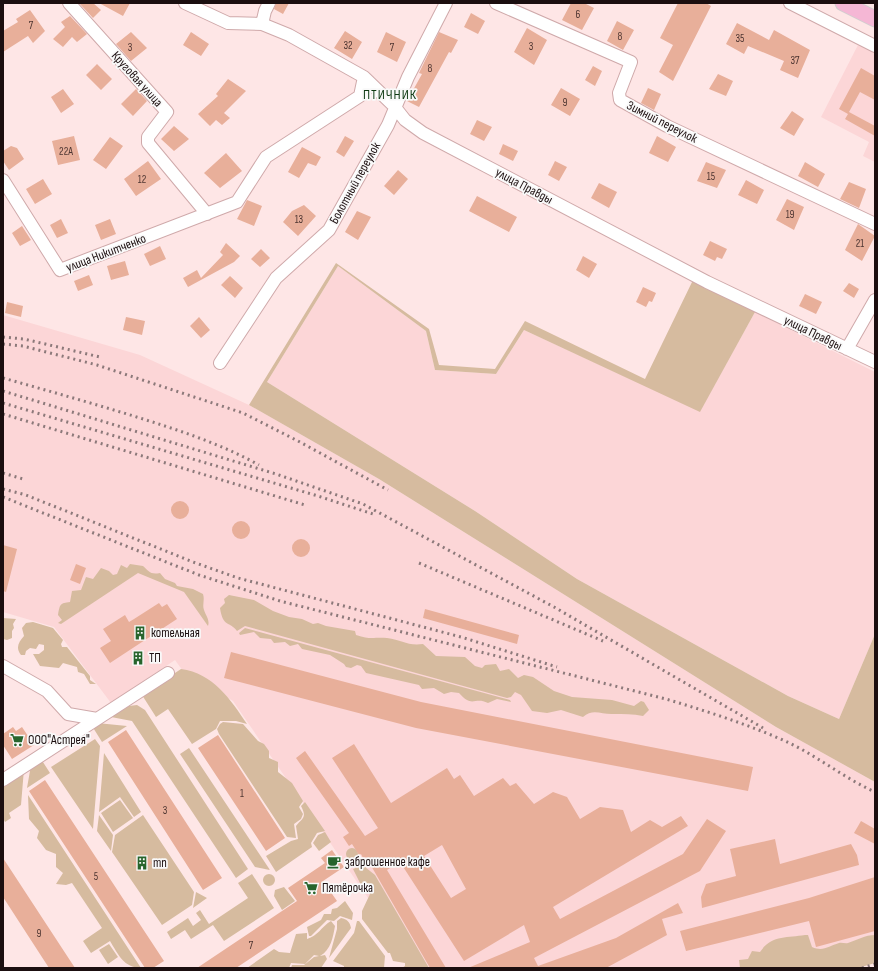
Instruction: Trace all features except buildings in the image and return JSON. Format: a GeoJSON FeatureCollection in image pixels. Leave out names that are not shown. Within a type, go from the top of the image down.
{"type":"FeatureCollection","features":[{"type":"Feature","properties":{"kind":"main road"},"geometry":{"type":"LineString","coordinates":[[843,3],[875,19]]}},
{"type":"Feature","properties":{"kind":"street","name":"Круговая улица"},"geometry":{"type":"LineString","coordinates":[[69,3],[167,112],[148,137],[148,143],[207,214]]}},
{"type":"Feature","properties":{"kind":"street","name":"улица Правды"},"geometry":{"type":"LineString","coordinates":[[185,3],[228,23],[262,24],[289,35],[364,77],[394,106],[405,120],[423,132],[708,282],[875,362]]}},
{"type":"Feature","properties":{"kind":"street"},"geometry":{"type":"LineString","coordinates":[[262,24],[265,11],[269,3]]}},
{"type":"Feature","properties":{"kind":"street","name":"Болотный переулок"},"geometry":{"type":"LineString","coordinates":[[220,363],[276,278],[329,230],[388,125],[394,106],[446,3]]}},
{"type":"Feature","properties":{"kind":"street","name":"Зимний переулок"},"geometry":{"type":"LineString","coordinates":[[496,3],[631,62],[619,93],[620,100],[667,126],[875,224]]}},
{"type":"Feature","properties":{"kind":"street"},"geometry":{"type":"LineString","coordinates":[[790,3],[875,46]]}},
{"type":"Feature","properties":{"kind":"street"},"geometry":{"type":"LineString","coordinates":[[207,214],[237,202],[266,156],[360,96],[364,77]]}},
{"type":"Feature","properties":{"kind":"street","name":"улица Никитченко"},"geometry":{"type":"LineString","coordinates":[[3,180],[60,270],[207,214]]}},
{"type":"Feature","properties":{"kind":"street"},"geometry":{"type":"LineString","coordinates":[[846,349],[875,300]]}},
{"type":"Feature","properties":{"kind":"street"},"geometry":{"type":"LineString","coordinates":[[3,666],[48,691],[68,714],[97,719]]}},
{"type":"Feature","properties":{"kind":"street"},"geometry":{"type":"LineString","coordinates":[[3,780],[168,673]]}},
{"type":"Feature","properties":{"kind":"shaded area"},"geometry":{"type":"Polygon","coordinates":[[[858,45],[875,53],[875,162],[863,156],[869,142],[821,117],[858,45]]]}},
{"type":"Feature","properties":{"kind":"shaded area"},"geometry":{"type":"Polygon","coordinates":[[[336,263],[429,329],[439,365],[495,369],[525,321],[645,379],[693,280],[755,312],[700,412],[524,330],[496,374],[435,370],[426,331],[338,266],[267,382],[475,511],[577,579],[788,696],[839,719],[875,634],[875,782],[776,727],[379,479],[249,405],[336,263]]]}},
{"type":"Feature","properties":{"kind":"shaded area"},"geometry":{"type":"Polygon","coordinates":[[[338,266],[426,331],[435,370],[496,374],[524,330],[700,411],[755,312],[875,372],[875,634],[839,719],[788,696],[577,579],[475,511],[267,382],[338,266]]]}},
{"type":"Feature","properties":{"kind":"shaded area"},"geometry":{"type":"Polygon","coordinates":[[[3,315],[140,355],[249,405],[379,479],[776,727],[875,782],[875,948],[807,968],[416,968],[233,701],[183,671],[175,660],[111,703],[54,627],[3,612],[3,315]]]}},
{"type":"Feature","properties":{"kind":"shaded area"},"geometry":{"type":"Polygon","coordinates":[[[130,564],[143,566],[152,573],[160,573],[165,579],[175,583],[177,586],[193,589],[203,594],[203,608],[208,620],[208,626],[184,592],[138,573],[61,624],[58,623],[62,620],[58,615],[60,606],[64,603],[70,602],[72,591],[81,590],[86,577],[93,579],[101,568],[109,571],[113,575],[117,574],[121,565],[127,568],[130,564]]]}},
{"type":"Feature","properties":{"kind":"shaded area"},"geometry":{"type":"Polygon","coordinates":[[[229,595],[254,600],[273,611],[289,617],[302,619],[313,624],[318,623],[326,626],[355,631],[356,635],[361,637],[387,638],[409,644],[423,644],[436,656],[465,657],[475,666],[482,668],[485,665],[496,664],[500,671],[509,669],[518,678],[524,675],[533,677],[554,691],[572,697],[612,700],[634,706],[641,701],[644,702],[649,710],[643,716],[594,712],[583,717],[561,710],[547,713],[532,711],[521,695],[515,692],[511,697],[507,698],[245,626],[237,631],[223,619],[221,614],[220,608],[225,603],[224,599],[229,595]]]}},
{"type":"Feature","properties":{"kind":"shaded area"},"geometry":{"type":"Polygon","coordinates":[[[3,618],[16,619],[13,624],[14,628],[12,631],[12,638],[7,640],[3,639],[3,618]]]}},
{"type":"Feature","properties":{"kind":"shaded area"},"geometry":{"type":"Polygon","coordinates":[[[33,622],[53,628],[63,640],[61,644],[62,647],[67,647],[90,676],[90,680],[96,684],[90,684],[84,674],[78,672],[77,667],[63,663],[59,668],[40,666],[33,654],[39,654],[44,650],[44,645],[39,644],[36,649],[30,648],[26,651],[25,655],[21,655],[18,647],[24,636],[22,628],[26,623],[33,622]]]}},
{"type":"Feature","properties":{"kind":"shaded area"},"geometry":{"type":"Polygon","coordinates":[[[245,628],[510,700],[511,702],[497,699],[488,703],[483,701],[471,701],[464,698],[459,693],[451,692],[444,694],[434,688],[422,689],[419,685],[366,673],[361,666],[357,665],[351,668],[346,667],[330,655],[302,649],[298,644],[290,646],[285,642],[274,643],[271,639],[260,638],[254,632],[240,635],[239,633],[245,628]]]}},
{"type":"Feature","properties":{"kind":"shaded area"},"geometry":{"type":"Polygon","coordinates":[[[181,669],[203,676],[212,682],[228,697],[247,724],[236,721],[220,721],[216,729],[192,744],[168,709],[156,717],[142,695],[181,669]]]}},
{"type":"Feature","properties":{"kind":"shaded area"},"geometry":{"type":"Polygon","coordinates":[[[137,705],[145,710],[248,869],[236,878],[132,721],[111,717],[129,706],[137,705]]]}},
{"type":"Feature","properties":{"kind":"shaded area"},"geometry":{"type":"Polygon","coordinates":[[[223,722],[243,724],[258,741],[264,744],[269,751],[269,758],[278,762],[278,772],[292,783],[303,801],[299,807],[303,814],[301,819],[294,824],[296,838],[287,837],[219,734],[217,729],[223,722]]]}},
{"type":"Feature","properties":{"kind":"shaded area"},"geometry":{"type":"Polygon","coordinates":[[[97,723],[127,726],[102,742],[92,726],[97,723]]]}},
{"type":"Feature","properties":{"kind":"shaded area"},"geometry":{"type":"Polygon","coordinates":[[[95,739],[100,746],[93,829],[51,767],[95,739]]]}},
{"type":"Feature","properties":{"kind":"shaded area"},"geometry":{"type":"Polygon","coordinates":[[[189,748],[270,870],[255,867],[180,754],[189,748]]]}},
{"type":"Feature","properties":{"kind":"shaded area"},"geometry":{"type":"Polygon","coordinates":[[[104,753],[141,812],[134,817],[120,797],[99,812],[104,753]]]}},
{"type":"Feature","properties":{"kind":"shaded area"},"geometry":{"type":"Polygon","coordinates":[[[41,759],[50,773],[27,788],[31,765],[41,759]]]}},
{"type":"Feature","properties":{"kind":"shaded area"},"geometry":{"type":"Polygon","coordinates":[[[24,769],[21,805],[9,813],[11,818],[5,822],[3,818],[3,782],[24,769]]]}},
{"type":"Feature","properties":{"kind":"shaded area"},"geometry":{"type":"Polygon","coordinates":[[[28,795],[141,968],[130,966],[126,963],[110,941],[91,953],[83,941],[102,928],[72,883],[66,885],[56,884],[63,873],[56,867],[56,854],[46,850],[37,838],[39,831],[29,819],[28,795]]]}},
{"type":"Feature","properties":{"kind":"shaded area"},"geometry":{"type":"Polygon","coordinates":[[[120,800],[133,818],[113,832],[101,813],[120,800]]]}},
{"type":"Feature","properties":{"kind":"shaded area"},"geometry":{"type":"Polygon","coordinates":[[[305,802],[325,831],[317,833],[311,843],[312,847],[276,872],[266,856],[291,841],[298,839],[296,826],[304,815],[301,806],[305,802]]]}},
{"type":"Feature","properties":{"kind":"shaded area"},"geometry":{"type":"Polygon","coordinates":[[[99,815],[113,835],[111,851],[97,831],[99,815]]]}},
{"type":"Feature","properties":{"kind":"shaded area"},"geometry":{"type":"Polygon","coordinates":[[[143,815],[194,892],[192,905],[162,925],[112,852],[115,835],[143,815]]]}},
{"type":"Feature","properties":{"kind":"shaded area"},"geometry":{"type":"Polygon","coordinates":[[[325,832],[331,842],[319,851],[313,843],[318,835],[325,832]]]}},
{"type":"Feature","properties":{"kind":"shaded area"},"geometry":{"type":"Polygon","coordinates":[[[352,848],[356,850],[358,854],[356,858],[352,860],[348,858],[346,854],[348,850],[352,848]]]}},
{"type":"Feature","properties":{"kind":"shaded area"},"geometry":{"type":"Polygon","coordinates":[[[361,866],[365,867],[375,875],[429,968],[402,968],[405,966],[405,963],[393,961],[390,953],[388,953],[362,919],[362,911],[370,894],[360,883],[353,869],[361,866]]]}},
{"type":"Feature","properties":{"kind":"shaded area"},"geometry":{"type":"Polygon","coordinates":[[[252,874],[274,908],[224,941],[213,925],[191,939],[185,930],[171,939],[167,932],[188,918],[193,926],[201,920],[196,913],[200,910],[209,924],[248,898],[238,883],[252,874]]]}},
{"type":"Feature","properties":{"kind":"shaded area"},"geometry":{"type":"Polygon","coordinates":[[[267,874],[271,874],[275,880],[271,886],[267,886],[263,882],[263,878],[267,874]]]}},
{"type":"Feature","properties":{"kind":"shaded area"},"geometry":{"type":"Polygon","coordinates":[[[284,887],[295,901],[282,910],[274,896],[275,890],[284,887]]]}},
{"type":"Feature","properties":{"kind":"shaded area"},"geometry":{"type":"Polygon","coordinates":[[[196,892],[207,898],[193,908],[196,892]]]}},
{"type":"Feature","properties":{"kind":"shaded area"},"geometry":{"type":"Polygon","coordinates":[[[345,901],[353,913],[352,920],[340,916],[334,921],[327,920],[311,936],[309,936],[307,927],[321,920],[324,914],[331,914],[332,909],[337,908],[345,901]]]}},
{"type":"Feature","properties":{"kind":"shaded area"},"geometry":{"type":"Polygon","coordinates":[[[341,918],[348,921],[351,928],[329,958],[337,929],[337,921],[341,918]]]}},
{"type":"Feature","properties":{"kind":"shaded area"},"geometry":{"type":"Polygon","coordinates":[[[331,921],[335,926],[329,947],[320,956],[325,955],[327,959],[321,968],[291,968],[292,965],[304,965],[314,957],[319,956],[314,955],[305,964],[291,963],[289,968],[247,968],[274,949],[279,952],[290,953],[296,934],[307,933],[307,939],[311,938],[331,921]]]}},
{"type":"Feature","properties":{"kind":"shaded area"},"geometry":{"type":"Polygon","coordinates":[[[357,921],[359,921],[385,956],[384,968],[344,968],[344,966],[333,961],[354,933],[357,921]]]}},
{"type":"Feature","properties":{"kind":"shaded area"},"geometry":{"type":"Polygon","coordinates":[[[808,935],[812,947],[819,949],[840,943],[848,943],[864,937],[875,935],[875,963],[858,968],[740,968],[739,960],[748,959],[752,951],[760,952],[769,943],[780,938],[808,935]]]}},
{"type":"Feature","properties":{"kind":"shaded area"},"geometry":{"type":"Polygon","coordinates":[[[109,944],[118,957],[108,964],[99,950],[109,944]]]}},
{"type":"Feature","properties":{"kind":"railway"},"geometry":{"type":"LineString","coordinates":[[3,337],[24,339],[100,357]]}},
{"type":"Feature","properties":{"kind":"railway"},"geometry":{"type":"LineString","coordinates":[[3,344],[23,346],[97,365],[243,413],[388,490]]}},
{"type":"Feature","properties":{"kind":"railway"},"geometry":{"type":"LineString","coordinates":[[3,378],[201,438],[245,457],[259,465]]}},
{"type":"Feature","properties":{"kind":"railway"},"geometry":{"type":"LineString","coordinates":[[3,391],[276,474],[363,504],[554,607],[763,728]]}},
{"type":"Feature","properties":{"kind":"railway"},"geometry":{"type":"LineString","coordinates":[[3,403],[318,496],[376,515]]}},
{"type":"Feature","properties":{"kind":"railway"},"geometry":{"type":"LineString","coordinates":[[3,414],[305,505]]}},
{"type":"Feature","properties":{"kind":"railway"},"geometry":{"type":"LineString","coordinates":[[3,473],[23,479]]}},
{"type":"Feature","properties":{"kind":"railway"},"geometry":{"type":"LineString","coordinates":[[3,489],[26,495],[193,562],[238,578],[461,637],[557,667]]}},
{"type":"Feature","properties":{"kind":"railway"},"geometry":{"type":"LineString","coordinates":[[3,497],[199,575],[280,601],[666,699],[726,718],[785,741],[875,792]]}},
{"type":"Feature","properties":{"kind":"railway"},"geometry":{"type":"LineString","coordinates":[[419,563],[603,641]]}},
{"type":"Feature","properties":{"kind":"railway"},"geometry":{"type":"LineString","coordinates":[[862,968],[875,964]]}},
{"type":"Feature","properties":{"kind":"place","name":"котельная"},"geometry":{"type":"Point","coordinates":[140,633]}},
{"type":"Feature","properties":{"kind":"place","name":"ТП"},"geometry":{"type":"Point","coordinates":[138,658]}},
{"type":"Feature","properties":{"kind":"place","name":"ООО\"Астрея\""},"geometry":{"type":"Point","coordinates":[17,740]}},
{"type":"Feature","properties":{"kind":"place","name":"заброшенное кафе"},"geometry":{"type":"Point","coordinates":[334,862]}},
{"type":"Feature","properties":{"kind":"place","name":"тп"},"geometry":{"type":"Point","coordinates":[142,863]}},
{"type":"Feature","properties":{"kind":"place","name":"Пятёрочка"},"geometry":{"type":"Point","coordinates":[311,888]}},
{"type":"Feature","properties":{"kind":"district","name":"ПТИЧНИК"},"geometry":{"type":"Point","coordinates":[390,94]}}]}
